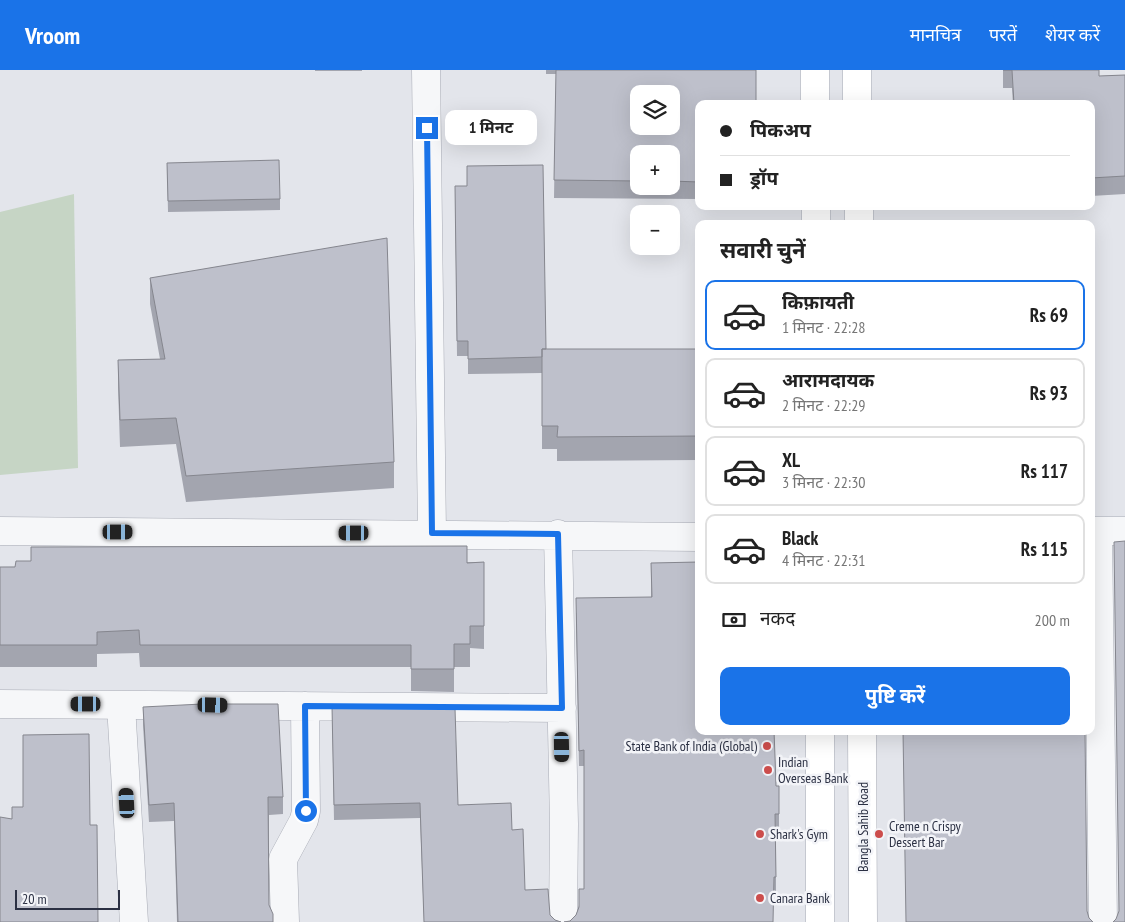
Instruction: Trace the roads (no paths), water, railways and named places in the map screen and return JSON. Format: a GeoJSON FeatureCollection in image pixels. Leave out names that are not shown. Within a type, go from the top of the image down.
{"type":"FeatureCollection","features":[{"type":"Feature","properties":{"kind":"street"},"geometry":{"type":"LineString","coordinates":[[426,70],[432,533]]}},
{"type":"Feature","properties":{"kind":"street"},"geometry":{"type":"LineString","coordinates":[[815,70],[815,100]]}},
{"type":"Feature","properties":{"kind":"street"},"geometry":{"type":"LineString","coordinates":[[857,70],[857,100]]}},
{"type":"Feature","properties":{"kind":"street"},"geometry":{"type":"LineString","coordinates":[[0,531],[558,534],[695,537]]}},
{"type":"Feature","properties":{"kind":"street"},"geometry":{"type":"LineString","coordinates":[[1102,922],[1114,884],[1095,531],[1125,531]]}},
{"type":"Feature","properties":{"kind":"street"},"geometry":{"type":"LineString","coordinates":[[558,534],[562,708],[563,922]]}},
{"type":"Feature","properties":{"kind":"street"},"geometry":{"type":"LineString","coordinates":[[0,704],[562,708]]}},
{"type":"Feature","properties":{"kind":"street"},"geometry":{"type":"LineString","coordinates":[[121,704],[134,922]]}},
{"type":"Feature","properties":{"kind":"street"},"geometry":{"type":"LineString","coordinates":[[285,922],[283,858],[304,820],[306,811],[305,706]]}},
{"type":"Feature","properties":{"kind":"street"},"geometry":{"type":"LineString","coordinates":[[820,735],[820,922]]}},
{"type":"Feature","properties":{"kind":"street","name":"Bangla Sahib Road"},"geometry":{"type":"LineString","coordinates":[[862,735],[863,922]]}},
{"type":"Feature","properties":{"kind":"place","name":"State Bank of India (Global)"},"geometry":{"type":"Point","coordinates":[767,746]}},
{"type":"Feature","properties":{"kind":"place","name":"Indian Overseas Bank"},"geometry":{"type":"Point","coordinates":[768,770]}},
{"type":"Feature","properties":{"kind":"place","name":"Shark's Gym"},"geometry":{"type":"Point","coordinates":[760,834]}},
{"type":"Feature","properties":{"kind":"place","name":"Creme n Crispy Dessert Bar"},"geometry":{"type":"Point","coordinates":[879,834]}},
{"type":"Feature","properties":{"kind":"place","name":"Canara Bank"},"geometry":{"type":"Point","coordinates":[760,898]}}]}
